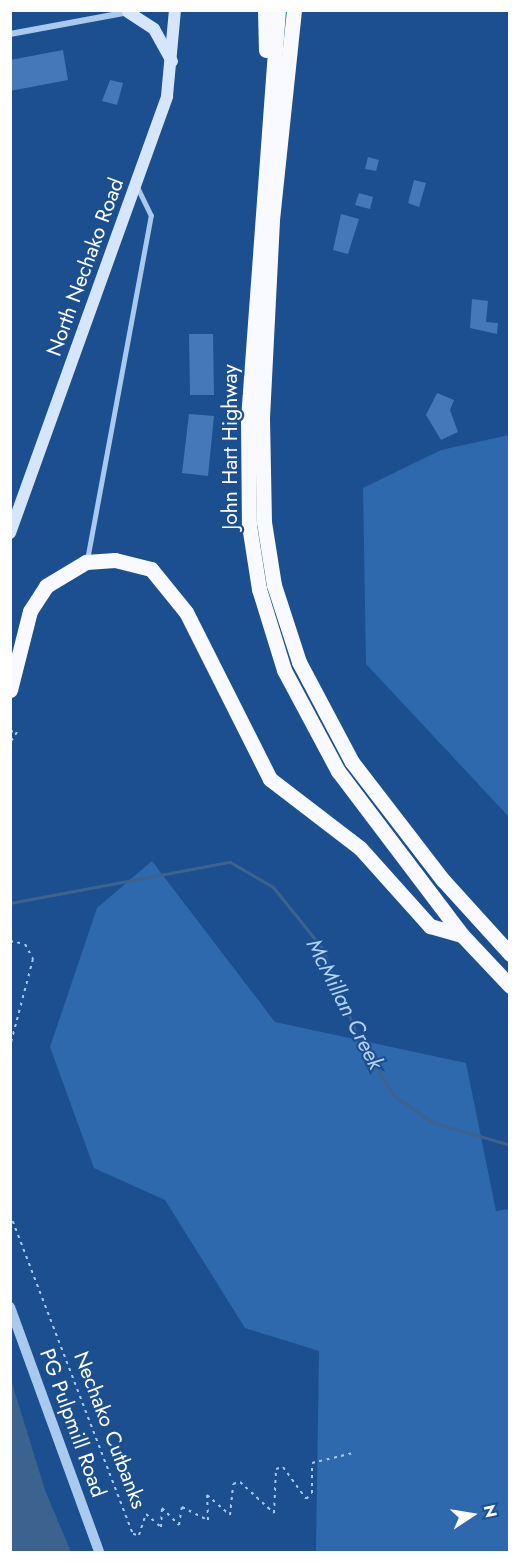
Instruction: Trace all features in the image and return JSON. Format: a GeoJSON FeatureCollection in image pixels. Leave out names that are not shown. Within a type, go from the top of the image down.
{"type":"FeatureCollection","features":[{"type":"Feature","properties":{"kind":"highway"},"geometry":{"type":"LineString","coordinates":[[265,10],[270,88]]}},
{"type":"Feature","properties":{"kind":"highway","name":"John Hart Highway"},"geometry":{"type":"LineString","coordinates":[[278,10],[270,88],[248,417],[249,525],[259,589],[284,670],[338,771],[462,935],[510,986]]}},
{"type":"Feature","properties":{"kind":"highway","name":"John Hart Highway"},"geometry":{"type":"LineString","coordinates":[[294,10],[272,220],[262,418],[264,522],[274,585],[299,662],[352,762],[436,872],[510,954]]}},
{"type":"Feature","properties":{"kind":"highway"},"geometry":{"type":"LineString","coordinates":[[10,690],[30,611],[46,586],[86,562],[115,560],[151,569],[170,587],[270,779],[360,848],[430,926],[462,935]]}},
{"type":"Feature","properties":{"kind":"main road","name":"North Nechako Road"},"geometry":{"type":"LineString","coordinates":[[10,533],[166,96],[172,62],[175,10]]}},
{"type":"Feature","properties":{"kind":"main road"},"geometry":{"type":"LineString","coordinates":[[132,11],[154,29],[172,62]]}},
{"type":"Feature","properties":{"kind":"street"},"geometry":{"type":"LineString","coordinates":[[10,34],[132,11]]}},
{"type":"Feature","properties":{"kind":"street","name":"PG Pulpmill Road"},"geometry":{"type":"LineString","coordinates":[[10,1307],[99,1552]]}},
{"type":"Feature","properties":{"kind":"lane"},"geometry":{"type":"LineString","coordinates":[[86,562],[151,216],[136,183]]}},
{"type":"Feature","properties":{"kind":"path"},"geometry":{"type":"LineString","coordinates":[[10,731],[17,732],[10,743]]}},
{"type":"Feature","properties":{"kind":"path"},"geometry":{"type":"LineString","coordinates":[[10,941],[25,944],[33,959],[10,1046]]}},
{"type":"Feature","properties":{"kind":"path","name":"Nechako Cutbanks"},"geometry":{"type":"LineString","coordinates":[[10,1214],[133,1534],[139,1535],[146,1514],[161,1527],[162,1508],[179,1525],[182,1506],[208,1520],[207,1495],[230,1515],[233,1484],[240,1482],[274,1513],[276,1468],[283,1467],[306,1499],[312,1493],[312,1463],[353,1453]]}},
{"type":"Feature","properties":{"kind":"shaded area"},"geometry":{"type":"Polygon","coordinates":[[[510,435],[509,817],[366,664],[363,488],[441,450],[510,435]]]}},
{"type":"Feature","properties":{"kind":"shaded area"},"geometry":{"type":"Polygon","coordinates":[[[152,861],[275,1022],[466,1063],[496,1211],[509,1209],[509,1552],[316,1552],[319,1351],[245,1328],[165,1200],[94,1168],[50,1047],[97,908],[152,861]]]}},
{"type":"Feature","properties":{"kind":"shaded area"},"geometry":{"type":"Polygon","coordinates":[[[11,1380],[45,1490],[71,1552],[11,1552],[11,1380]]]}},
{"type":"Feature","properties":{"kind":"building"},"geometry":{"type":"Polygon","coordinates":[[[63,50],[68,80],[10,91],[10,60],[63,50]]]}},
{"type":"Feature","properties":{"kind":"building"},"geometry":{"type":"Polygon","coordinates":[[[110,80],[123,83],[117,105],[102,101],[110,80]]]}},
{"type":"Feature","properties":{"kind":"building"},"geometry":{"type":"Polygon","coordinates":[[[368,157],[379,160],[376,171],[365,169],[368,157]]]}},
{"type":"Feature","properties":{"kind":"building"},"geometry":{"type":"Polygon","coordinates":[[[414,180],[426,183],[419,207],[408,203],[414,180]]]}},
{"type":"Feature","properties":{"kind":"building"},"geometry":{"type":"Polygon","coordinates":[[[359,193],[373,197],[370,209],[355,205],[359,193]]]}},
{"type":"Feature","properties":{"kind":"building"},"geometry":{"type":"Polygon","coordinates":[[[341,214],[359,219],[348,254],[333,250],[341,214]]]}},
{"type":"Feature","properties":{"kind":"building"},"geometry":{"type":"Polygon","coordinates":[[[472,299],[488,301],[486,322],[498,323],[497,334],[470,328],[472,299]]]}},
{"type":"Feature","properties":{"kind":"building"},"geometry":{"type":"Polygon","coordinates":[[[189,334],[213,334],[214,395],[190,395],[189,334]]]}},
{"type":"Feature","properties":{"kind":"building"},"geometry":{"type":"Polygon","coordinates":[[[437,393],[454,400],[450,410],[458,432],[441,440],[426,415],[437,393]]]}},
{"type":"Feature","properties":{"kind":"building"},"geometry":{"type":"Polygon","coordinates":[[[189,414],[214,416],[208,476],[182,473],[189,414]]]}},
{"type":"Feature","properties":{"kind":"waterway","name":"McMillan Creek"},"geometry":{"type":"LineString","coordinates":[[10,903],[230,862],[273,887],[322,948],[358,1038],[394,1096],[432,1122],[510,1145]]}}]}
